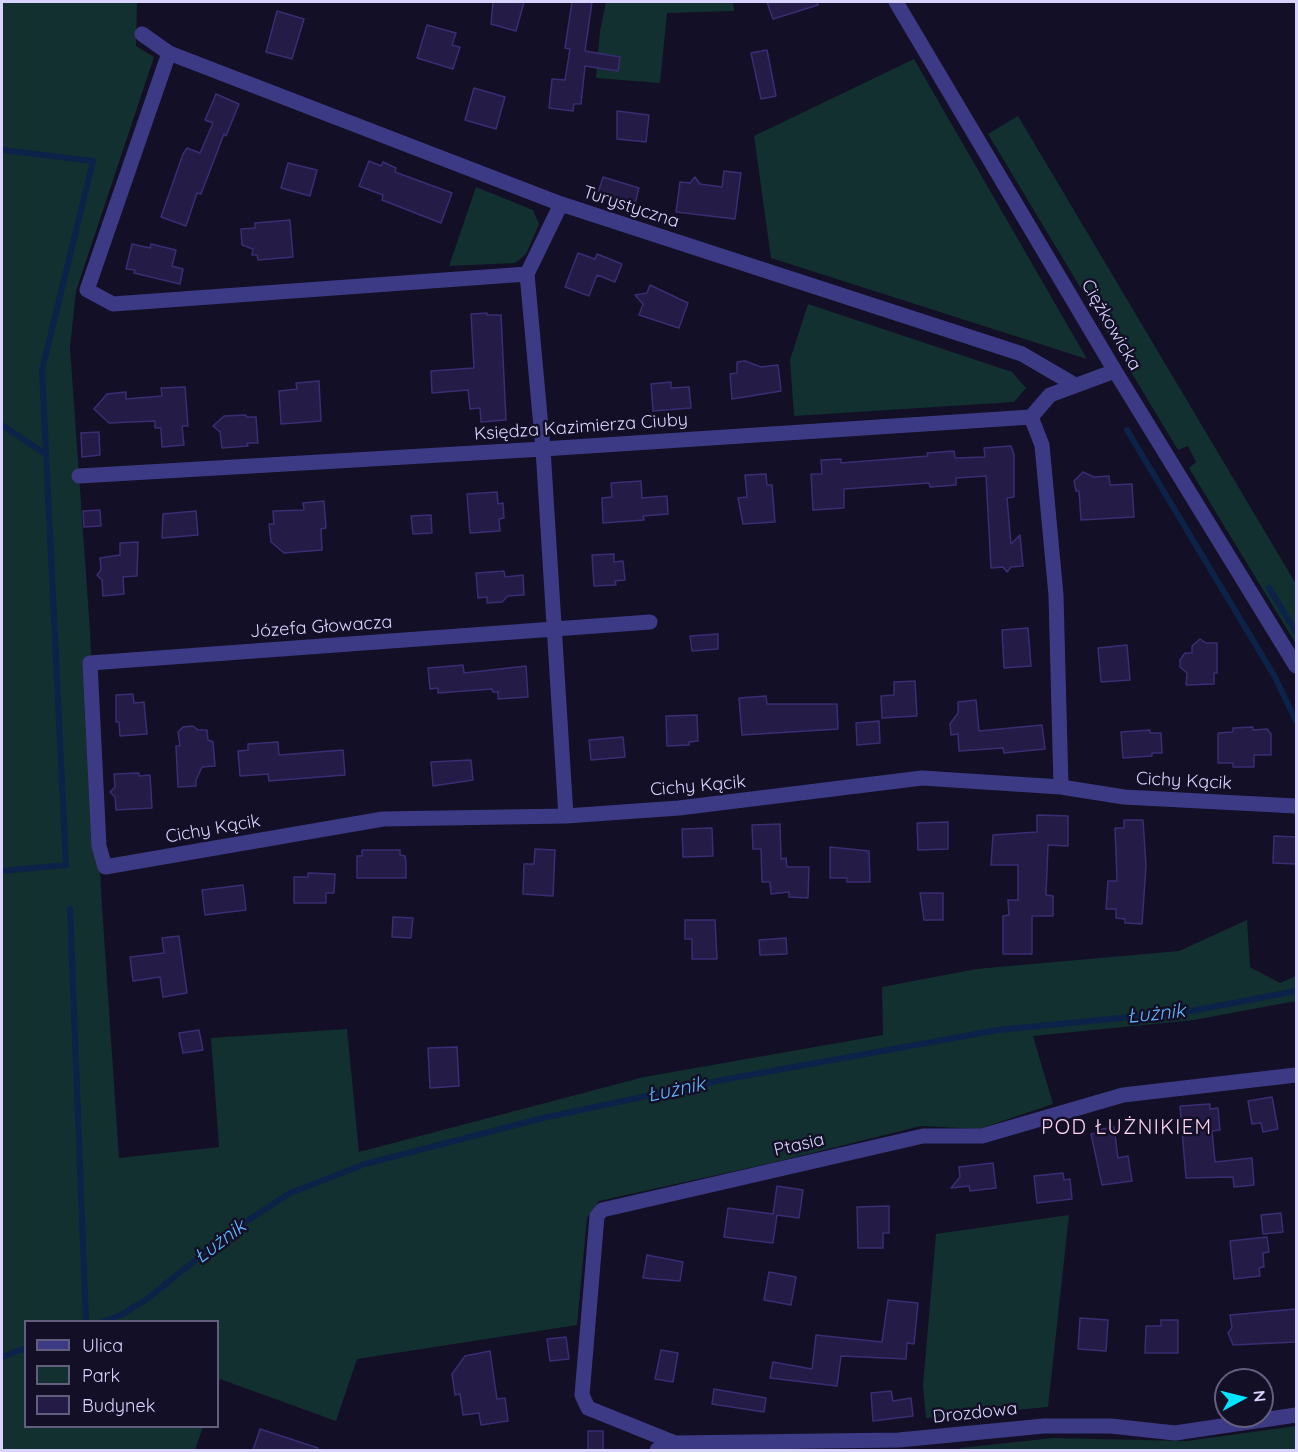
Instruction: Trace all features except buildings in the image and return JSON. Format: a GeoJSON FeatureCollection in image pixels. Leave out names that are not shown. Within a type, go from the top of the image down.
{"type":"FeatureCollection","features":[{"type":"Feature","properties":{"kind":"street","name":"Ciężkowicka"},"geometry":{"type":"LineString","coordinates":[[896,2],[1115,371],[1296,666]]}},
{"type":"Feature","properties":{"kind":"street","name":"Turystyczna"},"geometry":{"type":"LineString","coordinates":[[142,33],[169,52],[561,204],[1022,354],[1075,385]]}},
{"type":"Feature","properties":{"kind":"street"},"geometry":{"type":"LineString","coordinates":[[169,52],[87,290],[113,304],[527,274]]}},
{"type":"Feature","properties":{"kind":"street"},"geometry":{"type":"LineString","coordinates":[[561,204],[527,274],[543,449],[566,816]]}},
{"type":"Feature","properties":{"kind":"street"},"geometry":{"type":"LineString","coordinates":[[1061,787],[1056,595],[1042,446],[1031,417],[1050,395],[1115,371]]}},
{"type":"Feature","properties":{"kind":"street","name":"Księdza Kazimierza Ciuby"},"geometry":{"type":"LineString","coordinates":[[79,476],[1031,417]]}},
{"type":"Feature","properties":{"kind":"street","name":"Józefa Głowacza"},"geometry":{"type":"LineString","coordinates":[[105,867],[99,846],[90,663],[650,622]]}},
{"type":"Feature","properties":{"kind":"street","name":"Cichy Kącik"},"geometry":{"type":"LineString","coordinates":[[105,867],[383,819],[566,816],[702,806],[922,778],[1061,787],[1124,797],[1296,806]]}},
{"type":"Feature","properties":{"kind":"street","name":"Ptasia"},"geometry":{"type":"LineString","coordinates":[[675,1443],[588,1408],[582,1395],[597,1216],[602,1210],[923,1136],[982,1136],[1123,1095],[1296,1075]]}},
{"type":"Feature","properties":{"kind":"street","name":"Drozdowa"},"geometry":{"type":"LineString","coordinates":[[657,1450],[675,1443],[899,1440],[1044,1426],[1111,1426],[1175,1433],[1296,1415]]}},
{"type":"Feature","properties":{"kind":"green space"},"geometry":{"type":"Polygon","coordinates":[[[2,2],[137,2],[136,46],[154,57],[76,291],[70,347],[90,631],[101,891],[119,1158],[219,1147],[211,1038],[347,1029],[359,1152],[644,1077],[883,1035],[882,987],[976,969],[1179,951],[1247,920],[1250,967],[1280,983],[1296,976],[1296,1001],[1194,1020],[1033,1036],[1053,1104],[979,1129],[921,1126],[776,1162],[599,1201],[587,1218],[577,1325],[357,1359],[336,1421],[220,1379],[219,1382],[219,1320],[24,1320],[24,1428],[203,1428],[195,1450],[2,1450],[2,2]]]}},
{"type":"Feature","properties":{"kind":"green space"},"geometry":{"type":"Polygon","coordinates":[[[606,2],[733,2],[734,11],[667,13],[660,83],[596,78],[600,31],[606,2]]]}},
{"type":"Feature","properties":{"kind":"green space"},"geometry":{"type":"Polygon","coordinates":[[[914,59],[1087,359],[771,258],[754,136],[914,59]]]}},
{"type":"Feature","properties":{"kind":"green space"},"geometry":{"type":"Polygon","coordinates":[[[1018,116],[1296,584],[1296,644],[1189,468],[1196,462],[1188,446],[1178,450],[988,134],[1018,116]]]}},
{"type":"Feature","properties":{"kind":"green space"},"geometry":{"type":"Polygon","coordinates":[[[476,187],[533,210],[539,224],[526,254],[515,263],[449,266],[476,187]]]}},
{"type":"Feature","properties":{"kind":"green space"},"geometry":{"type":"Polygon","coordinates":[[[808,304],[1012,372],[1026,388],[1014,402],[794,416],[790,360],[808,304]]]}},
{"type":"Feature","properties":{"kind":"green space"},"geometry":{"type":"Polygon","coordinates":[[[1069,1215],[1048,1407],[926,1418],[923,1386],[936,1234],[1069,1215]]]}},
{"type":"Feature","properties":{"kind":"green space"},"geometry":{"type":"Polygon","coordinates":[[[1296,1426],[1296,1450],[961,1450],[960,1448],[1053,1438],[1187,1441],[1296,1426]]]}},
{"type":"Feature","properties":{"kind":"waterway"},"geometry":{"type":"LineString","coordinates":[[2,150],[93,161],[42,370],[66,865],[2,871]]}},
{"type":"Feature","properties":{"kind":"waterway"},"geometry":{"type":"LineString","coordinates":[[2,425],[44,453]]}},
{"type":"Feature","properties":{"kind":"waterway"},"geometry":{"type":"LineString","coordinates":[[1127,430],[1275,677],[1296,721]]}},
{"type":"Feature","properties":{"kind":"waterway"},"geometry":{"type":"LineString","coordinates":[[1269,588],[1296,632]]}},
{"type":"Feature","properties":{"kind":"waterway"},"geometry":{"type":"LineString","coordinates":[[70,909],[86,1320]]}},
{"type":"Feature","properties":{"kind":"waterway","name":"Łużnik"},"geometry":{"type":"LineString","coordinates":[[107,1320],[121,1315],[147,1299],[230,1232],[290,1193],[365,1164],[543,1118],[722,1080],[998,1030],[1191,1011],[1296,991]]}},
{"type":"Feature","properties":{"kind":"waterway","name":"Łużnik"},"geometry":{"type":"LineString","coordinates":[[2,1357],[24,1349]]}},
{"type":"Feature","properties":{"kind":"district","name":"POD ŁUŻNIKIEM"},"geometry":{"type":"Point","coordinates":[1127,1128]}}]}
